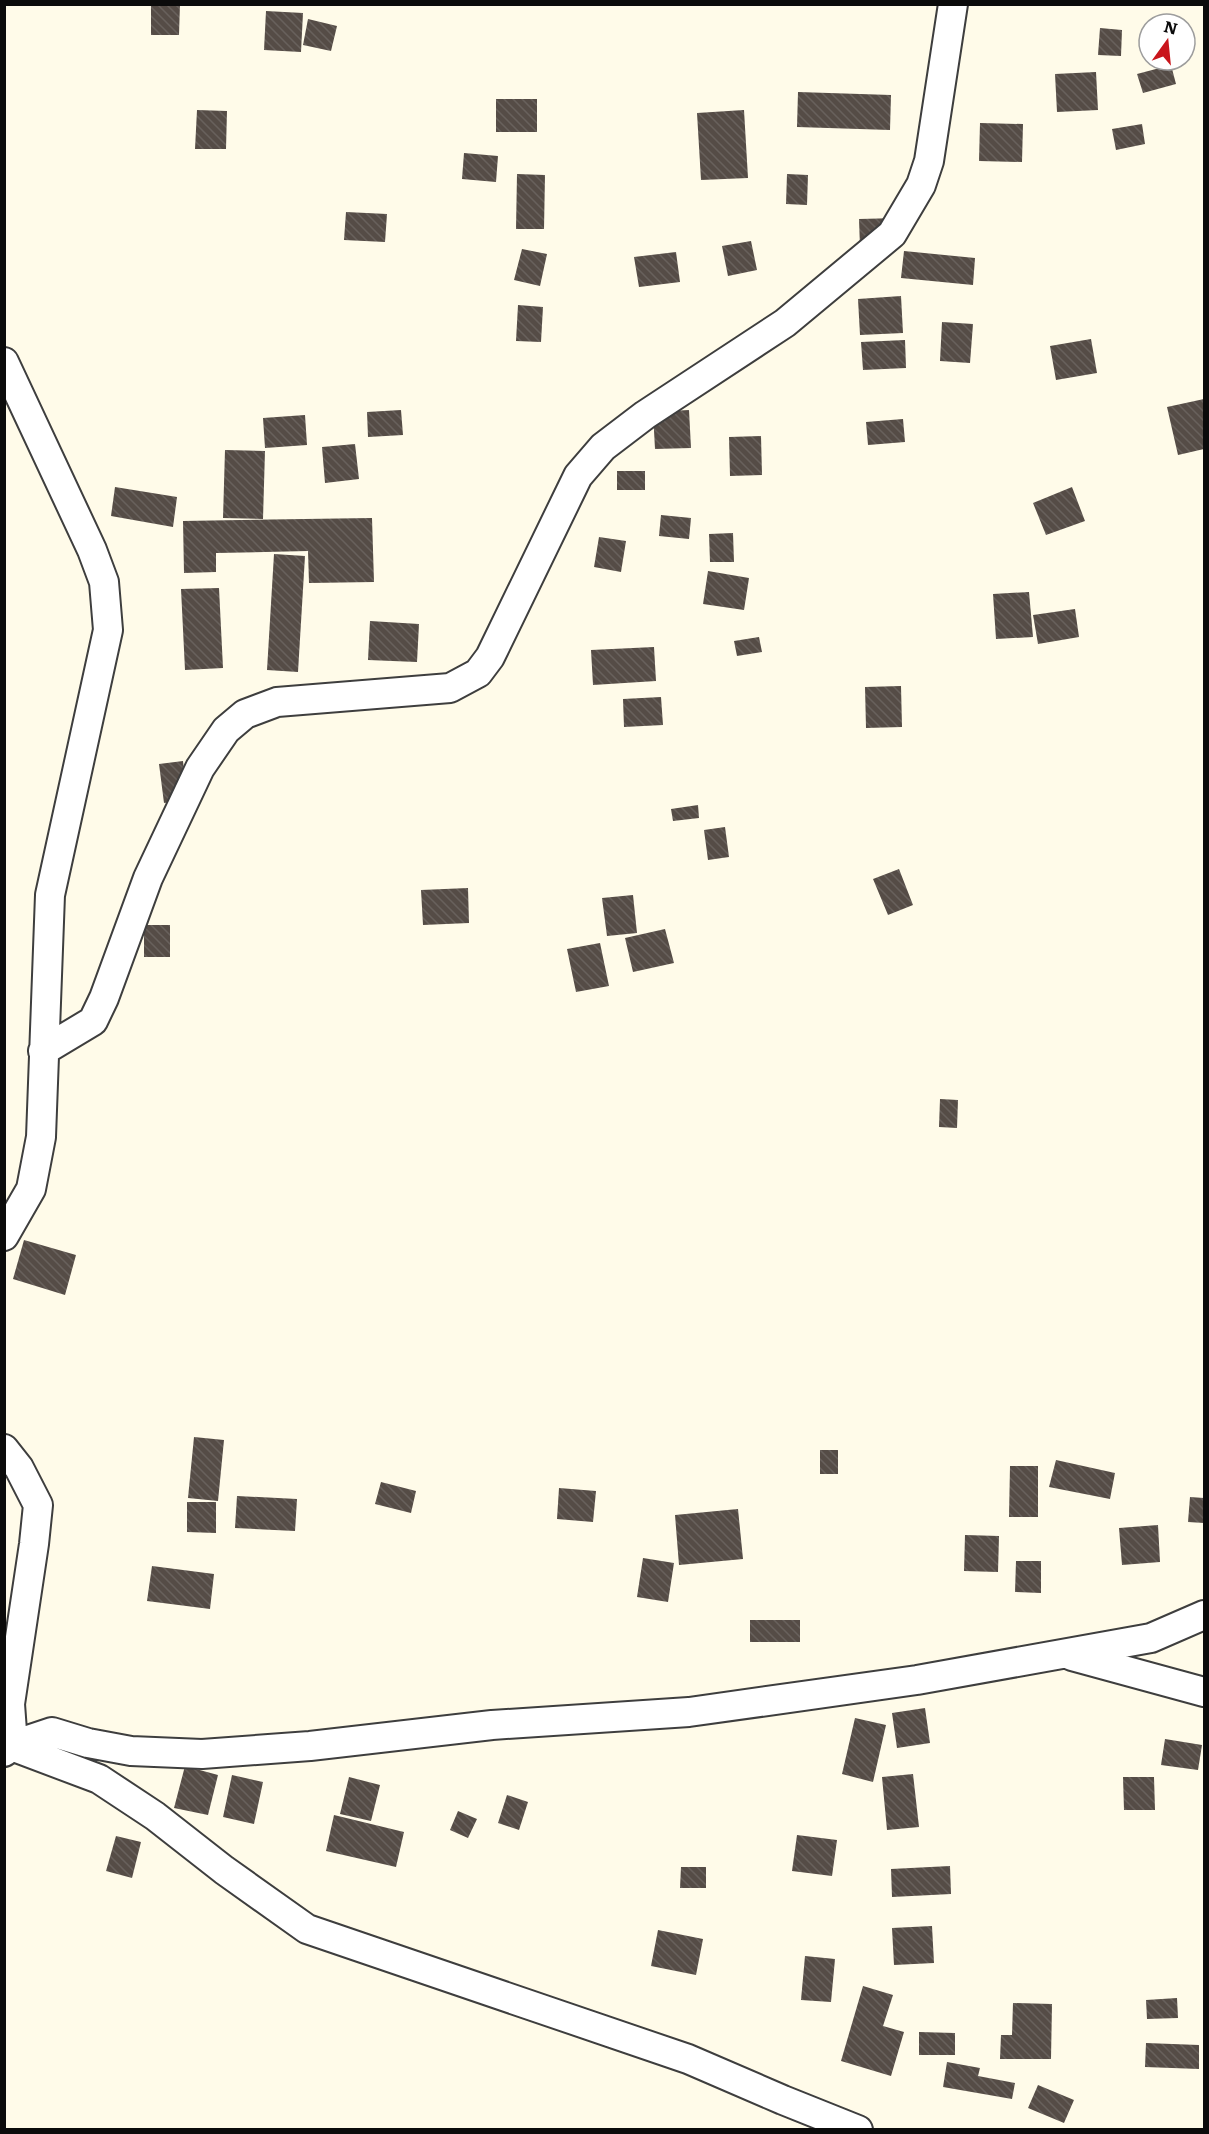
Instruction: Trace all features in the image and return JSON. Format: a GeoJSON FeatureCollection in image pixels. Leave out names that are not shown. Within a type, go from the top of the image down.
{"type":"FeatureCollection","features":[{"type":"Feature","properties":{"kind":"street"},"geometry":{"type":"LineString","coordinates":[[43,1051],[93,1021],[104,998],[148,878],[201,768],[226,730],[245,714],[278,702],[450,688],[478,673],[490,657],[578,476],[603,447],[645,415],[785,322],[892,234],[921,185],[929,161],[953,4]]}},
{"type":"Feature","properties":{"kind":"street"},"geometry":{"type":"LineString","coordinates":[[4,362],[104,582],[108,630],[50,895],[41,1137],[31,1189],[4,1236]]}},
{"type":"Feature","properties":{"kind":"street"},"geometry":{"type":"LineString","coordinates":[[4,1449],[19,1468],[38,1505],[10,1704],[7,1747]]}},
{"type":"Feature","properties":{"kind":"street"},"geometry":{"type":"LineString","coordinates":[[7,1747],[52,1732],[88,1743],[131,1751],[202,1754],[310,1746],[492,1725],[689,1712],[917,1680],[1151,1638],[1204,1615]]}},
{"type":"Feature","properties":{"kind":"street"},"geometry":{"type":"LineString","coordinates":[[1064,1653],[1204,1692]]}},
{"type":"Feature","properties":{"kind":"street"},"geometry":{"type":"LineString","coordinates":[[7,1747],[99,1779],[155,1816],[224,1870],[307,1929],[688,2059],[858,2130]]}},
{"type":"Feature","properties":{"kind":"building"},"geometry":{"type":"Polygon","coordinates":[[[151,4],[180,4],[179,35],[151,35],[151,4]]]}},
{"type":"Feature","properties":{"kind":"building"},"geometry":{"type":"Polygon","coordinates":[[[266,11],[303,13],[301,52],[264,50],[266,11]]]}},
{"type":"Feature","properties":{"kind":"building"},"geometry":{"type":"Polygon","coordinates":[[[308,19],[337,26],[331,51],[303,45],[308,19]]]}},
{"type":"Feature","properties":{"kind":"building"},"geometry":{"type":"Polygon","coordinates":[[[1100,28],[1122,30],[1121,56],[1098,55],[1100,28]]]}},
{"type":"Feature","properties":{"kind":"building"},"geometry":{"type":"Polygon","coordinates":[[[1096,72],[1098,110],[1057,112],[1055,74],[1096,72]]]}},
{"type":"Feature","properties":{"kind":"building"},"geometry":{"type":"Polygon","coordinates":[[[1173,72],[1176,84],[1143,93],[1137,74],[1173,72]]]}},
{"type":"Feature","properties":{"kind":"building"},"geometry":{"type":"Polygon","coordinates":[[[798,92],[891,95],[890,130],[797,127],[798,92]]]}},
{"type":"Feature","properties":{"kind":"building"},"geometry":{"type":"Polygon","coordinates":[[[496,99],[537,99],[537,132],[496,132],[496,99]]]}},
{"type":"Feature","properties":{"kind":"building"},"geometry":{"type":"Polygon","coordinates":[[[197,110],[227,111],[226,149],[195,149],[197,110]]]}},
{"type":"Feature","properties":{"kind":"building"},"geometry":{"type":"Polygon","coordinates":[[[744,110],[748,178],[701,180],[697,113],[744,110]]]}},
{"type":"Feature","properties":{"kind":"building"},"geometry":{"type":"Polygon","coordinates":[[[980,123],[1023,124],[1022,162],[979,161],[980,123]]]}},
{"type":"Feature","properties":{"kind":"building"},"geometry":{"type":"Polygon","coordinates":[[[1142,124],[1145,144],[1116,150],[1112,129],[1142,124]]]}},
{"type":"Feature","properties":{"kind":"building"},"geometry":{"type":"Polygon","coordinates":[[[464,153],[498,156],[496,182],[462,179],[464,153]]]}},
{"type":"Feature","properties":{"kind":"building"},"geometry":{"type":"Polygon","coordinates":[[[517,174],[545,175],[544,229],[516,229],[517,174]]]}},
{"type":"Feature","properties":{"kind":"building"},"geometry":{"type":"Polygon","coordinates":[[[787,174],[808,175],[807,205],[786,204],[787,174]]]}},
{"type":"Feature","properties":{"kind":"building"},"geometry":{"type":"Polygon","coordinates":[[[346,212],[387,214],[385,242],[344,240],[346,212]]]}},
{"type":"Feature","properties":{"kind":"building"},"geometry":{"type":"Polygon","coordinates":[[[898,218],[899,247],[860,248],[859,219],[898,218]]]}},
{"type":"Feature","properties":{"kind":"building"},"geometry":{"type":"Polygon","coordinates":[[[751,241],[757,270],[728,276],[722,246],[751,241]]]}},
{"type":"Feature","properties":{"kind":"building"},"geometry":{"type":"Polygon","coordinates":[[[522,249],[547,254],[540,286],[514,280],[522,249]]]}},
{"type":"Feature","properties":{"kind":"building"},"geometry":{"type":"Polygon","coordinates":[[[904,251],[975,258],[973,285],[901,278],[904,251]]]}},
{"type":"Feature","properties":{"kind":"building"},"geometry":{"type":"Polygon","coordinates":[[[676,252],[680,282],[639,287],[634,257],[676,252]]]}},
{"type":"Feature","properties":{"kind":"building"},"geometry":{"type":"Polygon","coordinates":[[[901,296],[903,333],[860,335],[858,299],[901,296]]]}},
{"type":"Feature","properties":{"kind":"building"},"geometry":{"type":"Polygon","coordinates":[[[518,305],[543,307],[541,342],[516,341],[518,305]]]}},
{"type":"Feature","properties":{"kind":"building"},"geometry":{"type":"Polygon","coordinates":[[[942,322],[973,324],[970,363],[940,361],[942,322]]]}},
{"type":"Feature","properties":{"kind":"building"},"geometry":{"type":"Polygon","coordinates":[[[1091,339],[1097,373],[1056,380],[1050,346],[1091,339]]]}},
{"type":"Feature","properties":{"kind":"building"},"geometry":{"type":"Polygon","coordinates":[[[905,340],[906,368],[863,370],[861,342],[905,340]]]}},
{"type":"Feature","properties":{"kind":"building"},"geometry":{"type":"Polygon","coordinates":[[[1204,399],[1204,449],[1178,455],[1167,407],[1204,399]]]}},
{"type":"Feature","properties":{"kind":"building"},"geometry":{"type":"Polygon","coordinates":[[[401,410],[403,435],[368,437],[367,412],[401,410]]]}},
{"type":"Feature","properties":{"kind":"building"},"geometry":{"type":"Polygon","coordinates":[[[689,410],[691,448],[655,449],[653,412],[689,410]]]}},
{"type":"Feature","properties":{"kind":"building"},"geometry":{"type":"Polygon","coordinates":[[[305,415],[307,445],[265,448],[263,418],[305,415]]]}},
{"type":"Feature","properties":{"kind":"building"},"geometry":{"type":"Polygon","coordinates":[[[903,419],[905,442],[868,445],[866,422],[903,419]]]}},
{"type":"Feature","properties":{"kind":"building"},"geometry":{"type":"Polygon","coordinates":[[[761,436],[762,475],[730,476],[729,437],[761,436]]]}},
{"type":"Feature","properties":{"kind":"building"},"geometry":{"type":"Polygon","coordinates":[[[355,444],[359,479],[325,483],[322,447],[355,444]]]}},
{"type":"Feature","properties":{"kind":"building"},"geometry":{"type":"Polygon","coordinates":[[[225,450],[265,451],[263,519],[223,518],[225,450]]]}},
{"type":"Feature","properties":{"kind":"building"},"geometry":{"type":"Polygon","coordinates":[[[617,471],[645,471],[645,490],[617,490],[617,471]]]}},
{"type":"Feature","properties":{"kind":"building"},"geometry":{"type":"Polygon","coordinates":[[[115,487],[177,497],[173,527],[111,516],[115,487]]]}},
{"type":"Feature","properties":{"kind":"building"},"geometry":{"type":"Polygon","coordinates":[[[1072,487],[1085,521],[1046,535],[1033,503],[1072,487]]]}},
{"type":"Feature","properties":{"kind":"building"},"geometry":{"type":"Polygon","coordinates":[[[661,515],[691,518],[689,539],[659,536],[661,515]]]}},
{"type":"Feature","properties":{"kind":"building"},"geometry":{"type":"Polygon","coordinates":[[[372,518],[374,582],[309,583],[308,551],[216,553],[216,572],[184,573],[183,521],[372,518]]]}},
{"type":"Feature","properties":{"kind":"building"},"geometry":{"type":"Polygon","coordinates":[[[733,533],[734,562],[710,562],[709,534],[733,533]]]}},
{"type":"Feature","properties":{"kind":"building"},"geometry":{"type":"Polygon","coordinates":[[[599,537],[626,541],[621,572],[594,567],[599,537]]]}},
{"type":"Feature","properties":{"kind":"building"},"geometry":{"type":"Polygon","coordinates":[[[274,554],[305,556],[298,672],[267,670],[274,554]]]}},
{"type":"Feature","properties":{"kind":"building"},"geometry":{"type":"Polygon","coordinates":[[[708,571],[749,578],[744,610],[703,604],[708,571]]]}},
{"type":"Feature","properties":{"kind":"building"},"geometry":{"type":"Polygon","coordinates":[[[219,588],[223,668],[185,670],[181,589],[219,588]]]}},
{"type":"Feature","properties":{"kind":"building"},"geometry":{"type":"Polygon","coordinates":[[[1029,592],[1033,637],[996,639],[993,594],[1029,592]]]}},
{"type":"Feature","properties":{"kind":"building"},"geometry":{"type":"Polygon","coordinates":[[[1075,609],[1079,637],[1038,644],[1033,615],[1075,609]]]}},
{"type":"Feature","properties":{"kind":"building"},"geometry":{"type":"Polygon","coordinates":[[[370,621],[419,624],[417,662],[368,660],[370,621]]]}},
{"type":"Feature","properties":{"kind":"building"},"geometry":{"type":"Polygon","coordinates":[[[759,637],[762,652],[737,656],[734,641],[759,637]]]}},
{"type":"Feature","properties":{"kind":"building"},"geometry":{"type":"Polygon","coordinates":[[[654,647],[656,681],[593,685],[591,650],[654,647]]]}},
{"type":"Feature","properties":{"kind":"building"},"geometry":{"type":"Polygon","coordinates":[[[901,686],[902,727],[866,728],[865,687],[901,686]]]}},
{"type":"Feature","properties":{"kind":"building"},"geometry":{"type":"Polygon","coordinates":[[[661,697],[663,725],[624,727],[623,699],[661,697]]]}},
{"type":"Feature","properties":{"kind":"building"},"geometry":{"type":"Polygon","coordinates":[[[183,761],[187,800],[164,803],[159,764],[183,761]]]}},
{"type":"Feature","properties":{"kind":"building"},"geometry":{"type":"Polygon","coordinates":[[[698,805],[699,818],[673,821],[671,809],[698,805]]]}},
{"type":"Feature","properties":{"kind":"building"},"geometry":{"type":"Polygon","coordinates":[[[725,827],[729,857],[708,860],[704,830],[725,827]]]}},
{"type":"Feature","properties":{"kind":"building"},"geometry":{"type":"Polygon","coordinates":[[[899,869],[913,905],[888,915],[873,879],[899,869]]]}},
{"type":"Feature","properties":{"kind":"building"},"geometry":{"type":"Polygon","coordinates":[[[468,888],[469,923],[423,925],[421,890],[468,888]]]}},
{"type":"Feature","properties":{"kind":"building"},"geometry":{"type":"Polygon","coordinates":[[[633,895],[637,933],[607,936],[602,898],[633,895]]]}},
{"type":"Feature","properties":{"kind":"building"},"geometry":{"type":"Polygon","coordinates":[[[144,925],[170,925],[170,957],[144,957],[144,925]]]}},
{"type":"Feature","properties":{"kind":"building"},"geometry":{"type":"Polygon","coordinates":[[[665,929],[674,963],[633,972],[625,938],[665,929]]]}},
{"type":"Feature","properties":{"kind":"building"},"geometry":{"type":"Polygon","coordinates":[[[600,943],[609,986],[576,992],[567,949],[600,943]]]}},
{"type":"Feature","properties":{"kind":"building"},"geometry":{"type":"Polygon","coordinates":[[[940,1099],[958,1100],[957,1128],[939,1127],[940,1099]]]}},
{"type":"Feature","properties":{"kind":"building"},"geometry":{"type":"Polygon","coordinates":[[[24,1240],[76,1255],[65,1295],[13,1279],[24,1240]]]}},
{"type":"Feature","properties":{"kind":"building"},"geometry":{"type":"Polygon","coordinates":[[[194,1437],[224,1440],[218,1501],[188,1498],[194,1437]]]}},
{"type":"Feature","properties":{"kind":"building"},"geometry":{"type":"Polygon","coordinates":[[[820,1450],[838,1450],[838,1474],[820,1474],[820,1450]]]}},
{"type":"Feature","properties":{"kind":"building"},"geometry":{"type":"Polygon","coordinates":[[[1056,1460],[1115,1473],[1110,1499],[1049,1487],[1056,1460]]]}},
{"type":"Feature","properties":{"kind":"building"},"geometry":{"type":"Polygon","coordinates":[[[1010,1466],[1038,1466],[1038,1517],[1009,1517],[1010,1466]]]}},
{"type":"Feature","properties":{"kind":"building"},"geometry":{"type":"Polygon","coordinates":[[[381,1482],[416,1491],[411,1513],[375,1504],[381,1482]]]}},
{"type":"Feature","properties":{"kind":"building"},"geometry":{"type":"Polygon","coordinates":[[[559,1488],[596,1491],[593,1522],[557,1519],[559,1488]]]}},
{"type":"Feature","properties":{"kind":"building"},"geometry":{"type":"Polygon","coordinates":[[[237,1496],[297,1499],[295,1531],[235,1528],[237,1496]]]}},
{"type":"Feature","properties":{"kind":"building"},"geometry":{"type":"Polygon","coordinates":[[[1190,1497],[1204,1498],[1204,1523],[1188,1522],[1190,1497]]]}},
{"type":"Feature","properties":{"kind":"building"},"geometry":{"type":"Polygon","coordinates":[[[187,1502],[216,1502],[216,1533],[187,1532],[187,1502]]]}},
{"type":"Feature","properties":{"kind":"building"},"geometry":{"type":"Polygon","coordinates":[[[738,1509],[743,1559],[679,1565],[675,1515],[738,1509]]]}},
{"type":"Feature","properties":{"kind":"building"},"geometry":{"type":"Polygon","coordinates":[[[1158,1525],[1160,1562],[1122,1565],[1119,1528],[1158,1525]]]}},
{"type":"Feature","properties":{"kind":"building"},"geometry":{"type":"Polygon","coordinates":[[[965,1535],[999,1536],[998,1572],[964,1571],[965,1535]]]}},
{"type":"Feature","properties":{"kind":"building"},"geometry":{"type":"Polygon","coordinates":[[[643,1558],[674,1563],[668,1602],[637,1597],[643,1558]]]}},
{"type":"Feature","properties":{"kind":"building"},"geometry":{"type":"Polygon","coordinates":[[[1016,1561],[1041,1561],[1041,1593],[1015,1592],[1016,1561]]]}},
{"type":"Feature","properties":{"kind":"building"},"geometry":{"type":"Polygon","coordinates":[[[152,1566],[214,1574],[210,1609],[147,1601],[152,1566]]]}},
{"type":"Feature","properties":{"kind":"building"},"geometry":{"type":"Polygon","coordinates":[[[750,1620],[800,1620],[800,1642],[750,1642],[750,1620]]]}},
{"type":"Feature","properties":{"kind":"building"},"geometry":{"type":"Polygon","coordinates":[[[925,1708],[930,1743],[897,1748],[892,1713],[925,1708]]]}},
{"type":"Feature","properties":{"kind":"building"},"geometry":{"type":"Polygon","coordinates":[[[855,1718],[886,1725],[873,1782],[842,1774],[855,1718]]]}},
{"type":"Feature","properties":{"kind":"building"},"geometry":{"type":"Polygon","coordinates":[[[1165,1739],[1202,1745],[1198,1770],[1161,1765],[1165,1739]]]}},
{"type":"Feature","properties":{"kind":"building"},"geometry":{"type":"Polygon","coordinates":[[[185,1766],[218,1775],[208,1815],[174,1808],[185,1766]]]}},
{"type":"Feature","properties":{"kind":"building"},"geometry":{"type":"Polygon","coordinates":[[[913,1774],[919,1827],[887,1830],[882,1777],[913,1774]]]}},
{"type":"Feature","properties":{"kind":"building"},"geometry":{"type":"Polygon","coordinates":[[[232,1775],[263,1782],[254,1824],[223,1817],[232,1775]]]}},
{"type":"Feature","properties":{"kind":"building"},"geometry":{"type":"Polygon","coordinates":[[[349,1777],[380,1785],[371,1821],[340,1814],[349,1777]]]}},
{"type":"Feature","properties":{"kind":"building"},"geometry":{"type":"Polygon","coordinates":[[[1123,1777],[1154,1777],[1155,1810],[1124,1810],[1123,1777]]]}},
{"type":"Feature","properties":{"kind":"building"},"geometry":{"type":"Polygon","coordinates":[[[507,1795],[528,1802],[519,1830],[498,1823],[507,1795]]]}},
{"type":"Feature","properties":{"kind":"building"},"geometry":{"type":"Polygon","coordinates":[[[458,1811],[477,1819],[468,1838],[450,1830],[458,1811]]]}},
{"type":"Feature","properties":{"kind":"building"},"geometry":{"type":"Polygon","coordinates":[[[334,1815],[404,1832],[396,1867],[326,1851],[334,1815]]]}},
{"type":"Feature","properties":{"kind":"building"},"geometry":{"type":"Polygon","coordinates":[[[797,1835],[837,1840],[832,1876],[792,1871],[797,1835]]]}},
{"type":"Feature","properties":{"kind":"building"},"geometry":{"type":"Polygon","coordinates":[[[116,1836],[141,1842],[132,1878],[106,1871],[116,1836]]]}},
{"type":"Feature","properties":{"kind":"building"},"geometry":{"type":"Polygon","coordinates":[[[950,1866],[951,1894],[892,1897],[891,1869],[950,1866]]]}},
{"type":"Feature","properties":{"kind":"building"},"geometry":{"type":"Polygon","coordinates":[[[681,1867],[706,1867],[706,1888],[680,1888],[681,1867]]]}},
{"type":"Feature","properties":{"kind":"building"},"geometry":{"type":"Polygon","coordinates":[[[932,1926],[934,1963],[894,1965],[892,1928],[932,1926]]]}},
{"type":"Feature","properties":{"kind":"building"},"geometry":{"type":"Polygon","coordinates":[[[658,1930],[703,1939],[696,1975],[651,1966],[658,1930]]]}},
{"type":"Feature","properties":{"kind":"building"},"geometry":{"type":"Polygon","coordinates":[[[805,1956],[835,1959],[831,2002],[801,2000],[805,1956]]]}},
{"type":"Feature","properties":{"kind":"building"},"geometry":{"type":"Polygon","coordinates":[[[863,1986],[893,1995],[883,2026],[904,2032],[891,2076],[841,2061],[863,1986]]]}},
{"type":"Feature","properties":{"kind":"building"},"geometry":{"type":"Polygon","coordinates":[[[1177,1998],[1178,2018],[1147,2019],[1146,2000],[1177,1998]]]}},
{"type":"Feature","properties":{"kind":"building"},"geometry":{"type":"Polygon","coordinates":[[[1013,2003],[1052,2004],[1051,2059],[1000,2059],[1001,2035],[1012,2035],[1013,2003]]]}},
{"type":"Feature","properties":{"kind":"building"},"geometry":{"type":"Polygon","coordinates":[[[919,2032],[955,2033],[955,2055],[919,2055],[919,2032]]]}},
{"type":"Feature","properties":{"kind":"building"},"geometry":{"type":"Polygon","coordinates":[[[1146,2043],[1199,2045],[1199,2069],[1145,2067],[1146,2043]]]}},
{"type":"Feature","properties":{"kind":"building"},"geometry":{"type":"Polygon","coordinates":[[[947,2062],[980,2068],[978,2076],[1015,2083],[1012,2099],[943,2087],[947,2062]]]}},
{"type":"Feature","properties":{"kind":"building"},"geometry":{"type":"Polygon","coordinates":[[[1038,2085],[1074,2100],[1064,2123],[1028,2108],[1038,2085]]]}}]}
